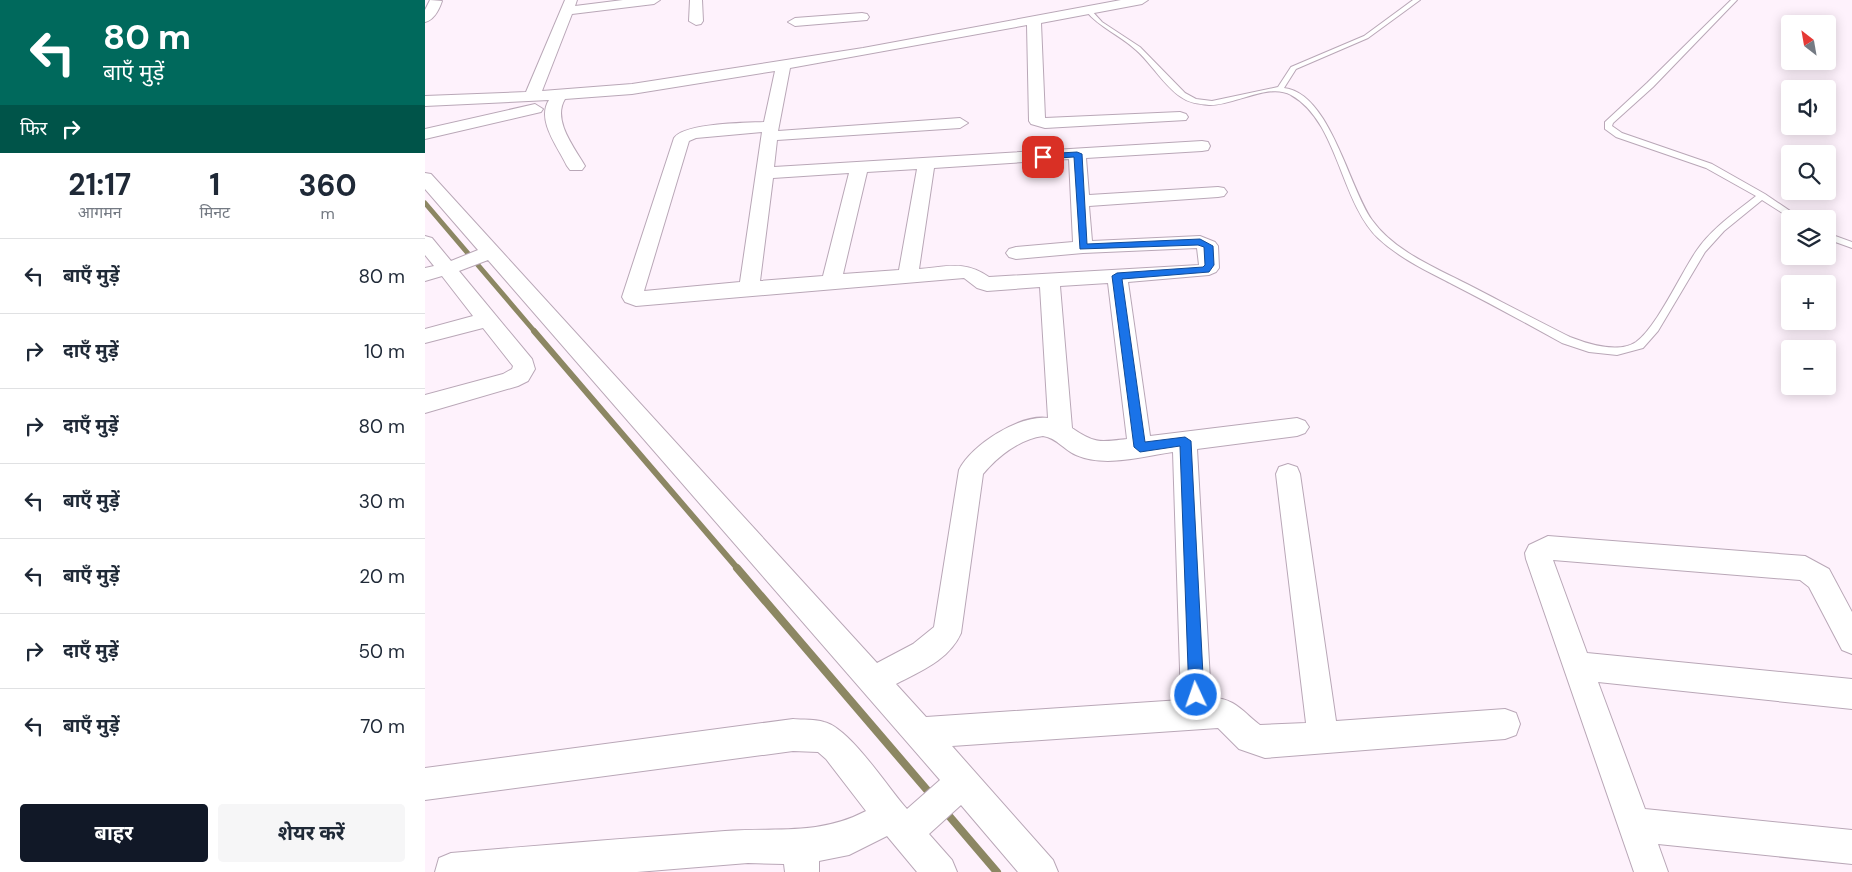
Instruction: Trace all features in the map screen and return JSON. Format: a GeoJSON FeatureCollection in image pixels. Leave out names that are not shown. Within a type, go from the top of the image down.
{"type":"FeatureCollection","features":[{"type":"Feature","properties":{"kind":"street"},"geometry":{"type":"LineString","coordinates":[[425,2],[437,0]]}},
{"type":"Feature","properties":{"kind":"street"},"geometry":{"type":"LineString","coordinates":[[425,18],[433,9],[437,0]]}},
{"type":"Feature","properties":{"kind":"street"},"geometry":{"type":"LineString","coordinates":[[532,96],[569,5],[654,0]]}},
{"type":"Feature","properties":{"kind":"street"},"geometry":{"type":"LineString","coordinates":[[696,0],[696,21]]}},
{"type":"Feature","properties":{"kind":"street"},"geometry":{"type":"LineString","coordinates":[[862,0],[863,52]]}},
{"type":"Feature","properties":{"kind":"street"},"geometry":{"type":"LineString","coordinates":[[1080,0],[1089,11]]}},
{"type":"Feature","properties":{"kind":"street"},"geometry":{"type":"LineString","coordinates":[[425,134],[556,101],[863,52],[1142,0]]}},
{"type":"Feature","properties":{"kind":"street"},"geometry":{"type":"LineString","coordinates":[[795,22],[862,17]]}},
{"type":"Feature","properties":{"kind":"street"},"geometry":{"type":"LineString","coordinates":[[1034,21],[1037,121],[1045,123],[1180,117]]}},
{"type":"Feature","properties":{"kind":"street"},"geometry":{"type":"LineString","coordinates":[[749,288],[770,131],[783,65]]}},
{"type":"Feature","properties":{"kind":"street"},"geometry":{"type":"LineString","coordinates":[[425,101],[532,96],[556,101]]}},
{"type":"Feature","properties":{"kind":"street"},"geometry":{"type":"LineString","coordinates":[[556,101],[552,119],[576,166]]}},
{"type":"Feature","properties":{"kind":"street"},"geometry":{"type":"LineString","coordinates":[[960,123],[692,133],[683,138],[632,297],[636,299],[832,281],[967,272],[975,276],[980,282],[987,284],[1206,270],[1209,265],[1208,246],[1200,242],[1083,247],[1016,253]]}},
{"type":"Feature","properties":{"kind":"street"},"geometry":{"type":"LineString","coordinates":[[765,173],[1202,146]]}},
{"type":"Feature","properties":{"kind":"street"},"geometry":{"type":"LineString","coordinates":[[1077,154],[1083,247]]}},
{"type":"Feature","properties":{"kind":"street"},"geometry":{"type":"LineString","coordinates":[[908,276],[926,164]]}},
{"type":"Feature","properties":{"kind":"street"},"geometry":{"type":"LineString","coordinates":[[832,281],[859,168]]}},
{"type":"Feature","properties":{"kind":"street"},"geometry":{"type":"LineString","coordinates":[[425,178],[470,260],[487,320],[524,365],[520,375],[510,380],[425,404]]}},
{"type":"Feature","properties":{"kind":"street"},"geometry":{"type":"LineString","coordinates":[[1080,201],[1219,192]]}},
{"type":"Feature","properties":{"kind":"street"},"geometry":{"type":"LineString","coordinates":[[425,242],[470,260],[873,680],[919,733],[927,808],[940,872]]}},
{"type":"Feature","properties":{"kind":"street"},"geometry":{"type":"LineString","coordinates":[[425,275],[470,260]]}},
{"type":"Feature","properties":{"kind":"street"},"geometry":{"type":"LineString","coordinates":[[1117,276],[1140,447]]}},
{"type":"Feature","properties":{"kind":"street"},"geometry":{"type":"LineString","coordinates":[[1050,280],[1061,432]]}},
{"type":"Feature","properties":{"kind":"street"},"geometry":{"type":"LineString","coordinates":[[425,336],[487,320]]}},
{"type":"Feature","properties":{"kind":"street"},"geometry":{"type":"LineString","coordinates":[[873,680],[930,650],[941,642],[947,633],[971,470],[980,459],[995,447],[1022,432],[1038,427],[1051,427],[1061,432],[1077,446],[1087,451],[1100,452],[1297,427]]}},
{"type":"Feature","properties":{"kind":"street"},"geometry":{"type":"LineString","coordinates":[[1185,441],[1197,714]]}},
{"type":"Feature","properties":{"kind":"street"},"geometry":{"type":"LineString","coordinates":[[1288,474],[1323,738]]}},
{"type":"Feature","properties":{"kind":"street"},"geometry":{"type":"LineString","coordinates":[[1651,872],[1538,553],[1541,550],[1805,568],[1819,578],[1852,640]]}},
{"type":"Feature","properties":{"kind":"street"},"geometry":{"type":"LineString","coordinates":[[1577,666],[1852,694]]}},
{"type":"Feature","properties":{"kind":"street"},"geometry":{"type":"LineString","coordinates":[[919,733],[1220,713],[1229,716],[1246,736],[1255,742],[1505,724]]}},
{"type":"Feature","properties":{"kind":"street"},"geometry":{"type":"LineString","coordinates":[[425,784],[773,738],[811,735],[824,737],[837,748],[927,808],[1041,872]]}},
{"type":"Feature","properties":{"kind":"street"},"geometry":{"type":"LineString","coordinates":[[451,870],[748,846],[802,860],[849,838],[927,808]]}},
{"type":"Feature","properties":{"kind":"street"},"geometry":{"type":"LineString","coordinates":[[1634,825],[1852,847]]}},
{"type":"Feature","properties":{"kind":"lane"},"geometry":{"type":"LineString","coordinates":[[1280,89],[1293,68],[1366,37],[1417,0]]}},
{"type":"Feature","properties":{"kind":"lane"},"geometry":{"type":"LineString","coordinates":[[1734,0],[1650,85],[1609,122],[1608,127],[1619,135],[1709,166],[1784,210]]}},
{"type":"Feature","properties":{"kind":"lane"},"geometry":{"type":"LineString","coordinates":[[1089,11],[1099,23],[1138,48],[1182,95],[1194,101],[1212,103],[1280,89],[1295,94],[1311,107],[1331,137],[1367,220],[1382,237],[1412,259],[1566,340],[1589,348],[1617,351],[1639,345],[1654,329],[1701,250],[1721,229],[1763,196]]}},
{"type":"Feature","properties":{"kind":"lane"},"geometry":{"type":"LineString","coordinates":[[1836,239],[1852,245]]}},
{"type":"Feature","properties":{"kind":"waterway"},"geometry":{"type":"LineString","coordinates":[[425,203],[535,332]]}},
{"type":"Feature","properties":{"kind":"waterway"},"geometry":{"type":"LineString","coordinates":[[534,331],[738,569]]}},
{"type":"Feature","properties":{"kind":"waterway"},"geometry":{"type":"LineString","coordinates":[[737,568],[933,797]]}},
{"type":"Feature","properties":{"kind":"waterway"},"geometry":{"type":"LineString","coordinates":[[944,810],[997,872]]}},
{"type":"Feature","properties":{"kind":"route"},"geometry":{"type":"LineString","coordinates":[[1043,157],[1077,154],[1083,247],[1200,242],[1208,246],[1209,268],[1206,270],[1117,276],[1140,447],[1185,441],[1196,695]]}}]}
